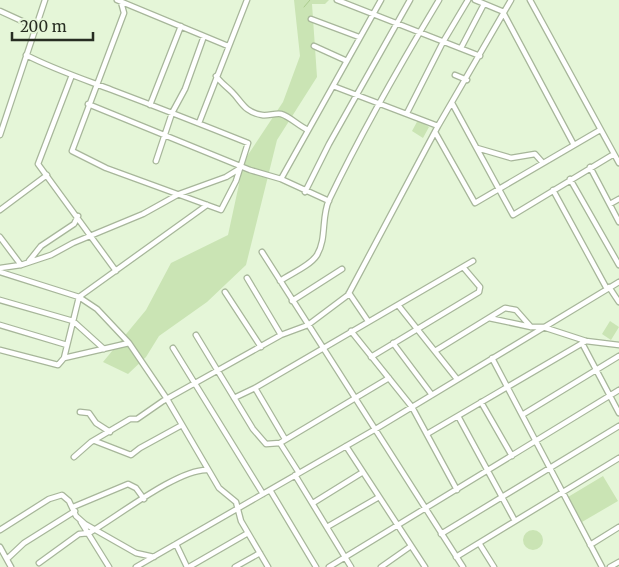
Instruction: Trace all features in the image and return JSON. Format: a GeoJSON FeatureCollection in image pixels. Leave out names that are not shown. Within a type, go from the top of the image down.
{"type":"FeatureCollection","features":[{"type":"Feature","properties":{"kind":"street"},"geometry":{"type":"LineString","coordinates":[[0,135],[44,0]]}},
{"type":"Feature","properties":{"kind":"street"},"geometry":{"type":"LineString","coordinates":[[199,123],[247,0]]}},
{"type":"Feature","properties":{"kind":"street"},"geometry":{"type":"LineString","coordinates":[[337,0],[480,56]]}},
{"type":"Feature","properties":{"kind":"street"},"geometry":{"type":"LineString","coordinates":[[281,180],[381,0]]}},
{"type":"Feature","properties":{"kind":"street"},"geometry":{"type":"LineString","coordinates":[[305,192],[410,0]]}},
{"type":"Feature","properties":{"kind":"street"},"geometry":{"type":"LineString","coordinates":[[280,280],[316,257],[324,232],[324,214],[328,202],[379,104],[439,0]]}},
{"type":"Feature","properties":{"kind":"street"},"geometry":{"type":"LineString","coordinates":[[407,113],[468,0]]}},
{"type":"Feature","properties":{"kind":"street"},"geometry":{"type":"LineString","coordinates":[[475,0],[504,13],[574,146]]}},
{"type":"Feature","properties":{"kind":"street"},"geometry":{"type":"LineString","coordinates":[[74,457],[130,419],[137,419],[167,399],[281,335],[308,326],[349,293],[438,126],[467,80],[511,0]]}},
{"type":"Feature","properties":{"kind":"street"},"geometry":{"type":"LineString","coordinates":[[530,0],[619,162]]}},
{"type":"Feature","properties":{"kind":"street"},"geometry":{"type":"LineString","coordinates":[[26,55],[72,74],[97,84],[150,105],[199,123],[249,144],[241,167],[221,210],[106,168],[74,152],[72,148],[97,84],[124,10],[119,1]]}},
{"type":"Feature","properties":{"kind":"street"},"geometry":{"type":"LineString","coordinates":[[119,1],[129,2],[228,46]]}},
{"type":"Feature","properties":{"kind":"street"},"geometry":{"type":"LineString","coordinates":[[461,48],[484,4]]}},
{"type":"Feature","properties":{"kind":"street"},"geometry":{"type":"LineString","coordinates":[[0,12],[35,27]]}},
{"type":"Feature","properties":{"kind":"street"},"geometry":{"type":"LineString","coordinates":[[311,19],[359,37]]}},
{"type":"Feature","properties":{"kind":"street"},"geometry":{"type":"LineString","coordinates":[[150,105],[181,26]]}},
{"type":"Feature","properties":{"kind":"street"},"geometry":{"type":"LineString","coordinates":[[156,161],[172,113],[185,89],[204,36]]}},
{"type":"Feature","properties":{"kind":"street"},"geometry":{"type":"LineString","coordinates":[[314,46],[347,61]]}},
{"type":"Feature","properties":{"kind":"street"},"geometry":{"type":"LineString","coordinates":[[72,74],[38,161],[116,271]]}},
{"type":"Feature","properties":{"kind":"street"},"geometry":{"type":"LineString","coordinates":[[455,75],[467,80]]}},
{"type":"Feature","properties":{"kind":"street"},"geometry":{"type":"LineString","coordinates":[[216,76],[222,86],[232,92],[238,102],[249,110],[260,115],[282,114],[297,126],[308,130]]}},
{"type":"Feature","properties":{"kind":"street"},"geometry":{"type":"LineString","coordinates":[[333,86],[438,126]]}},
{"type":"Feature","properties":{"kind":"street"},"geometry":{"type":"LineString","coordinates":[[452,103],[513,215],[570,178],[614,154]]}},
{"type":"Feature","properties":{"kind":"street"},"geometry":{"type":"LineString","coordinates":[[88,104],[241,167],[281,180],[328,202]]}},
{"type":"Feature","properties":{"kind":"street"},"geometry":{"type":"LineString","coordinates":[[435,132],[475,203],[600,130]]}},
{"type":"Feature","properties":{"kind":"street"},"geometry":{"type":"LineString","coordinates":[[477,148],[511,158],[535,154],[542,163]]}},
{"type":"Feature","properties":{"kind":"street"},"geometry":{"type":"LineString","coordinates":[[0,268],[21,265],[51,255],[91,235],[143,214],[179,194],[226,177],[241,167]]}},
{"type":"Feature","properties":{"kind":"street"},"geometry":{"type":"LineString","coordinates":[[590,167],[619,222]]}},
{"type":"Feature","properties":{"kind":"street"},"geometry":{"type":"LineString","coordinates":[[0,210],[47,175]]}},
{"type":"Feature","properties":{"kind":"street"},"geometry":{"type":"LineString","coordinates":[[570,178],[619,265]]}},
{"type":"Feature","properties":{"kind":"street"},"geometry":{"type":"LineString","coordinates":[[553,190],[608,288],[619,302]]}},
{"type":"Feature","properties":{"kind":"street"},"geometry":{"type":"LineString","coordinates":[[610,204],[619,199]]}},
{"type":"Feature","properties":{"kind":"street"},"geometry":{"type":"LineString","coordinates":[[0,350],[56,366],[64,358],[79,297],[208,205]]}},
{"type":"Feature","properties":{"kind":"street"},"geometry":{"type":"LineString","coordinates":[[28,262],[41,246],[74,224],[78,216]]}},
{"type":"Feature","properties":{"kind":"street"},"geometry":{"type":"LineString","coordinates":[[0,237],[21,265]]}},
{"type":"Feature","properties":{"kind":"street"},"geometry":{"type":"LineString","coordinates":[[262,252],[462,567]]}},
{"type":"Feature","properties":{"kind":"street"},"geometry":{"type":"LineString","coordinates":[[234,398],[255,388],[368,321],[398,306],[472,261]]}},
{"type":"Feature","properties":{"kind":"street"},"geometry":{"type":"LineString","coordinates":[[371,357],[418,330],[480,290],[476,281],[463,267]]}},
{"type":"Feature","properties":{"kind":"street"},"geometry":{"type":"LineString","coordinates":[[292,301],[342,270]]}},
{"type":"Feature","properties":{"kind":"street"},"geometry":{"type":"LineString","coordinates":[[0,272],[79,297],[97,310],[129,343],[167,399],[219,488],[234,500],[239,508],[241,521],[268,567]]}},
{"type":"Feature","properties":{"kind":"street"},"geometry":{"type":"LineString","coordinates":[[247,278],[281,335]]}},
{"type":"Feature","properties":{"kind":"street"},"geometry":{"type":"LineString","coordinates":[[136,567],[374,430],[619,282]]}},
{"type":"Feature","properties":{"kind":"street"},"geometry":{"type":"LineString","coordinates":[[225,292],[261,347]]}},
{"type":"Feature","properties":{"kind":"street"},"geometry":{"type":"LineString","coordinates":[[349,293],[368,321]]}},
{"type":"Feature","properties":{"kind":"street"},"geometry":{"type":"LineString","coordinates":[[0,300],[72,321],[104,349]]}},
{"type":"Feature","properties":{"kind":"street"},"geometry":{"type":"LineString","coordinates":[[398,306],[457,379]]}},
{"type":"Feature","properties":{"kind":"street"},"geometry":{"type":"LineString","coordinates":[[435,351],[509,308],[522,315],[534,333]]}},
{"type":"Feature","properties":{"kind":"street"},"geometry":{"type":"LineString","coordinates":[[489,318],[531,327],[543,327],[584,342],[619,345]]}},
{"type":"Feature","properties":{"kind":"street"},"geometry":{"type":"LineString","coordinates":[[0,325],[67,346]]}},
{"type":"Feature","properties":{"kind":"street"},"geometry":{"type":"LineString","coordinates":[[351,331],[412,407],[457,490]]}},
{"type":"Feature","properties":{"kind":"street"},"geometry":{"type":"LineString","coordinates":[[196,335],[234,398],[263,442],[268,445],[280,443],[389,378]]}},
{"type":"Feature","properties":{"kind":"street"},"geometry":{"type":"LineString","coordinates":[[584,342],[596,370],[619,413]]}},
{"type":"Feature","properties":{"kind":"street"},"geometry":{"type":"LineString","coordinates":[[427,434],[584,342]]}},
{"type":"Feature","properties":{"kind":"street"},"geometry":{"type":"LineString","coordinates":[[64,358],[129,343]]}},
{"type":"Feature","properties":{"kind":"street"},"geometry":{"type":"LineString","coordinates":[[393,343],[432,395]]}},
{"type":"Feature","properties":{"kind":"street"},"geometry":{"type":"LineString","coordinates":[[173,348],[263,494]]}},
{"type":"Feature","properties":{"kind":"street"},"geometry":{"type":"LineString","coordinates":[[522,415],[619,356]]}},
{"type":"Feature","properties":{"kind":"street"},"geometry":{"type":"LineString","coordinates":[[492,358],[602,567]]}},
{"type":"Feature","properties":{"kind":"street"},"geometry":{"type":"LineString","coordinates":[[255,388],[285,439]]}},
{"type":"Feature","properties":{"kind":"street"},"geometry":{"type":"LineString","coordinates":[[330,567],[619,390]]}},
{"type":"Feature","properties":{"kind":"street"},"geometry":{"type":"LineString","coordinates":[[481,402],[512,456]]}},
{"type":"Feature","properties":{"kind":"street"},"geometry":{"type":"LineString","coordinates":[[80,412],[88,413],[98,425],[110,432]]}},
{"type":"Feature","properties":{"kind":"street"},"geometry":{"type":"LineString","coordinates":[[458,416],[515,521]]}},
{"type":"Feature","properties":{"kind":"street"},"geometry":{"type":"LineString","coordinates":[[96,441],[131,455],[182,425]]}},
{"type":"Feature","properties":{"kind":"street"},"geometry":{"type":"LineString","coordinates":[[441,534],[619,426]]}},
{"type":"Feature","properties":{"kind":"street"},"geometry":{"type":"LineString","coordinates":[[280,443],[351,567]]}},
{"type":"Feature","properties":{"kind":"street"},"geometry":{"type":"LineString","coordinates":[[346,446],[425,567]]}},
{"type":"Feature","properties":{"kind":"street"},"geometry":{"type":"LineString","coordinates":[[456,557],[619,458]]}},
{"type":"Feature","properties":{"kind":"street"},"geometry":{"type":"LineString","coordinates":[[39,563],[79,534],[86,534],[96,529],[196,470],[208,470]]}},
{"type":"Feature","properties":{"kind":"street"},"geometry":{"type":"LineString","coordinates":[[313,503],[363,472]]}},
{"type":"Feature","properties":{"kind":"street"},"geometry":{"type":"LineString","coordinates":[[6,559],[24,543],[74,509],[128,484],[136,488],[144,499]]}},
{"type":"Feature","properties":{"kind":"street"},"geometry":{"type":"LineString","coordinates":[[270,490],[316,567]]}},
{"type":"Feature","properties":{"kind":"street"},"geometry":{"type":"LineString","coordinates":[[0,530],[59,495],[65,496],[81,521],[86,534],[109,567]]}},
{"type":"Feature","properties":{"kind":"street"},"geometry":{"type":"LineString","coordinates":[[327,527],[379,497]]}},
{"type":"Feature","properties":{"kind":"street"},"geometry":{"type":"LineString","coordinates":[[81,521],[136,553],[154,557]]}},
{"type":"Feature","properties":{"kind":"street"},"geometry":{"type":"LineString","coordinates":[[590,545],[618,528],[619,535]]}},
{"type":"Feature","properties":{"kind":"street"},"geometry":{"type":"LineString","coordinates":[[176,544],[188,567],[248,533]]}},
{"type":"Feature","properties":{"kind":"street"},"geometry":{"type":"LineString","coordinates":[[479,542],[494,567]]}},
{"type":"Feature","properties":{"kind":"street"},"geometry":{"type":"LineString","coordinates":[[381,567],[412,546]]}},
{"type":"Feature","properties":{"kind":"street"},"geometry":{"type":"LineString","coordinates":[[0,547],[2,554],[11,567]]}},
{"type":"Feature","properties":{"kind":"street"},"geometry":{"type":"LineString","coordinates":[[235,567],[254,556],[258,551]]}},
{"type":"Feature","properties":{"kind":"street"},"geometry":{"type":"LineString","coordinates":[[610,567],[619,562]]}},
{"type":"Feature","properties":{"kind":"green space"},"geometry":{"type":"Polygon","coordinates":[[[294,0],[329,0],[325,4],[312,4],[317,77],[277,140],[246,265],[207,302],[159,336],[146,357],[128,374],[103,362],[146,310],[171,263],[228,235],[244,161],[283,102],[300,56],[294,0]]]}},
{"type":"Feature","properties":{"kind":"green space"},"geometry":{"type":"Polygon","coordinates":[[[418,120],[429,127],[423,138],[412,131],[418,120]]]}},
{"type":"Feature","properties":{"kind":"green space"},"geometry":{"type":"Polygon","coordinates":[[[610,321],[619,327],[611,340],[602,334],[610,321]]]}},
{"type":"Feature","properties":{"kind":"green space"},"geometry":{"type":"Polygon","coordinates":[[[603,476],[618,501],[582,522],[568,497],[603,476]]]}},
{"type":"Feature","properties":{"kind":"green space"},"geometry":{"type":"Polygon","coordinates":[[[533,530],[540,533],[543,540],[540,547],[533,550],[526,547],[523,540],[526,533],[533,530]]]}},
{"type":"Feature","properties":{"kind":"waterway"},"geometry":{"type":"LineString","coordinates":[[304,7],[310,0]]}}]}
